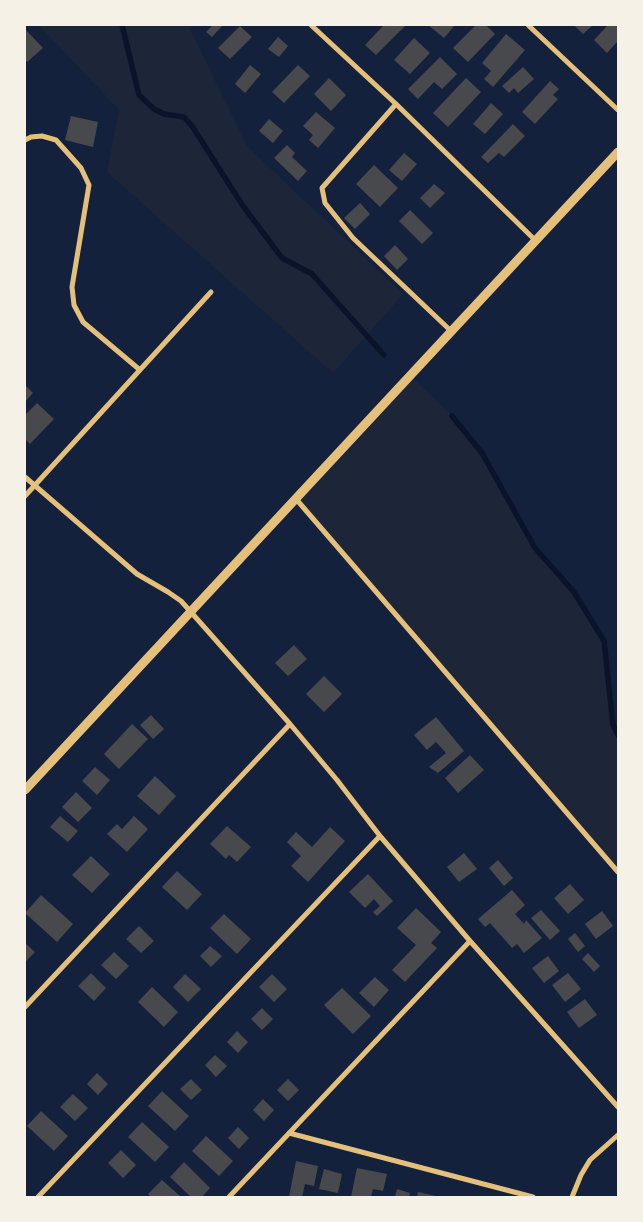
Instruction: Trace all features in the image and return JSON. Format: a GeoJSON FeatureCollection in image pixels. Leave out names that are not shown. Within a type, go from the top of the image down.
{"type":"FeatureCollection","features":[{"type":"Feature","properties":{"kind":"street"},"geometry":{"type":"LineString","coordinates":[[311,25],[396,104],[535,240]]}},
{"type":"Feature","properties":{"kind":"street"},"geometry":{"type":"LineString","coordinates":[[528,25],[618,110]]}},
{"type":"Feature","properties":{"kind":"street"},"geometry":{"type":"LineString","coordinates":[[396,104],[322,188],[325,203],[353,238],[451,330]]}},
{"type":"Feature","properties":{"kind":"street"},"geometry":{"type":"LineString","coordinates":[[25,140],[31,137],[42,136],[56,140],[81,168],[89,185],[72,287],[74,305],[83,322],[140,370]]}},
{"type":"Feature","properties":{"kind":"street"},"geometry":{"type":"LineString","coordinates":[[25,790],[618,152]]}},
{"type":"Feature","properties":{"kind":"street"},"geometry":{"type":"LineString","coordinates":[[25,496],[211,292]]}},
{"type":"Feature","properties":{"kind":"street"},"geometry":{"type":"LineString","coordinates":[[25,477],[137,574],[181,601],[290,724],[337,780],[380,836],[470,941],[618,1106]]}},
{"type":"Feature","properties":{"kind":"street"},"geometry":{"type":"LineString","coordinates":[[296,499],[618,872]]}},
{"type":"Feature","properties":{"kind":"street"},"geometry":{"type":"LineString","coordinates":[[25,1007],[290,724]]}},
{"type":"Feature","properties":{"kind":"street"},"geometry":{"type":"LineString","coordinates":[[38,1197],[380,836]]}},
{"type":"Feature","properties":{"kind":"street"},"geometry":{"type":"LineString","coordinates":[[229,1197],[470,941]]}},
{"type":"Feature","properties":{"kind":"street"},"geometry":{"type":"LineString","coordinates":[[289,1133],[533,1197]]}},
{"type":"Feature","properties":{"kind":"street"},"geometry":{"type":"LineString","coordinates":[[572,1197],[580,1175],[590,1160],[618,1135]]}},
{"type":"Feature","properties":{"kind":"shaded area"},"geometry":{"type":"Polygon","coordinates":[[[39,25],[188,25],[247,146],[403,294],[333,373],[107,172],[119,110],[39,25]]]}},
{"type":"Feature","properties":{"kind":"shaded area"},"geometry":{"type":"Polygon","coordinates":[[[410,375],[452,416],[482,453],[535,548],[574,592],[604,641],[613,725],[618,735],[618,872],[296,499],[410,375]]]}},
{"type":"Feature","properties":{"kind":"building"},"geometry":{"type":"Polygon","coordinates":[[[213,25],[223,25],[212,37],[206,32],[213,25]]]}},
{"type":"Feature","properties":{"kind":"building"},"geometry":{"type":"Polygon","coordinates":[[[384,25],[406,25],[376,55],[365,45],[384,25]]]}},
{"type":"Feature","properties":{"kind":"building"},"geometry":{"type":"Polygon","coordinates":[[[428,25],[455,25],[444,38],[428,25]]]}},
{"type":"Feature","properties":{"kind":"building"},"geometry":{"type":"Polygon","coordinates":[[[476,25],[486,25],[495,34],[468,62],[453,48],[476,25]]]}},
{"type":"Feature","properties":{"kind":"building"},"geometry":{"type":"Polygon","coordinates":[[[574,25],[593,25],[583,34],[574,25]]]}},
{"type":"Feature","properties":{"kind":"building"},"geometry":{"type":"Polygon","coordinates":[[[608,25],[618,25],[618,41],[607,53],[594,40],[608,25]]]}},
{"type":"Feature","properties":{"kind":"building"},"geometry":{"type":"Polygon","coordinates":[[[240,26],[252,37],[230,59],[218,48],[240,26]]]}},
{"type":"Feature","properties":{"kind":"building"},"geometry":{"type":"Polygon","coordinates":[[[25,29],[43,48],[27,62],[25,60],[25,29]]]}},
{"type":"Feature","properties":{"kind":"building"},"geometry":{"type":"Polygon","coordinates":[[[506,34],[525,50],[493,87],[484,79],[491,71],[482,63],[506,34]]]}},
{"type":"Feature","properties":{"kind":"building"},"geometry":{"type":"Polygon","coordinates":[[[278,37],[288,46],[279,57],[268,49],[278,37]]]}},
{"type":"Feature","properties":{"kind":"building"},"geometry":{"type":"Polygon","coordinates":[[[414,38],[430,53],[410,74],[394,60],[414,38]]]}},
{"type":"Feature","properties":{"kind":"building"},"geometry":{"type":"Polygon","coordinates":[[[440,57],[457,74],[442,89],[434,82],[418,99],[408,89],[440,57]]]}},
{"type":"Feature","properties":{"kind":"building"},"geometry":{"type":"Polygon","coordinates":[[[250,65],[261,74],[245,93],[235,84],[250,65]]]}},
{"type":"Feature","properties":{"kind":"building"},"geometry":{"type":"Polygon","coordinates":[[[298,65],[310,76],[284,103],[272,92],[298,65]]]}},
{"type":"Feature","properties":{"kind":"building"},"geometry":{"type":"Polygon","coordinates":[[[523,67],[534,79],[518,93],[514,88],[509,93],[502,86],[523,67]]]}},
{"type":"Feature","properties":{"kind":"building"},"geometry":{"type":"Polygon","coordinates":[[[329,78],[346,95],[331,111],[314,94],[329,78]]]}},
{"type":"Feature","properties":{"kind":"building"},"geometry":{"type":"Polygon","coordinates":[[[466,78],[481,92],[448,127],[433,113],[466,78]]]}},
{"type":"Feature","properties":{"kind":"building"},"geometry":{"type":"Polygon","coordinates":[[[550,81],[559,89],[553,95],[558,99],[535,124],[522,112],[550,81]]]}},
{"type":"Feature","properties":{"kind":"building"},"geometry":{"type":"Polygon","coordinates":[[[491,103],[503,114],[485,134],[473,124],[491,103]]]}},
{"type":"Feature","properties":{"kind":"building"},"geometry":{"type":"Polygon","coordinates":[[[316,112],[335,128],[318,148],[309,140],[313,135],[303,126],[316,112]]]}},
{"type":"Feature","properties":{"kind":"building"},"geometry":{"type":"Polygon","coordinates":[[[71,116],[98,122],[93,147],[65,140],[71,116]]]}},
{"type":"Feature","properties":{"kind":"building"},"geometry":{"type":"Polygon","coordinates":[[[269,119],[283,131],[273,143],[259,131],[269,119]]]}},
{"type":"Feature","properties":{"kind":"building"},"geometry":{"type":"Polygon","coordinates":[[[513,124],[525,136],[504,157],[499,153],[488,163],[481,157],[513,124]]]}},
{"type":"Feature","properties":{"kind":"building"},"geometry":{"type":"Polygon","coordinates":[[[287,145],[295,153],[292,157],[307,171],[298,181],[274,158],[287,145]]]}},
{"type":"Feature","properties":{"kind":"building"},"geometry":{"type":"Polygon","coordinates":[[[404,153],[417,164],[402,181],[389,170],[404,153]]]}},
{"type":"Feature","properties":{"kind":"building"},"geometry":{"type":"Polygon","coordinates":[[[374,165],[398,188],[380,207],[356,184],[374,165]]]}},
{"type":"Feature","properties":{"kind":"building"},"geometry":{"type":"Polygon","coordinates":[[[434,184],[445,193],[430,208],[420,198],[434,184]]]}},
{"type":"Feature","properties":{"kind":"building"},"geometry":{"type":"Polygon","coordinates":[[[360,203],[370,214],[355,229],[344,218],[360,203]]]}},
{"type":"Feature","properties":{"kind":"building"},"geometry":{"type":"Polygon","coordinates":[[[410,210],[433,233],[422,244],[399,221],[410,210]]]}},
{"type":"Feature","properties":{"kind":"building"},"geometry":{"type":"Polygon","coordinates":[[[395,245],[408,259],[397,270],[384,256],[395,245]]]}},
{"type":"Feature","properties":{"kind":"building"},"geometry":{"type":"Polygon","coordinates":[[[25,385],[33,393],[25,402],[25,385]]]}},
{"type":"Feature","properties":{"kind":"building"},"geometry":{"type":"Polygon","coordinates":[[[37,403],[54,419],[30,444],[25,439],[25,415],[37,403]]]}},
{"type":"Feature","properties":{"kind":"building"},"geometry":{"type":"Polygon","coordinates":[[[294,645],[307,659],[288,676],[275,663],[294,645]]]}},
{"type":"Feature","properties":{"kind":"building"},"geometry":{"type":"Polygon","coordinates":[[[324,676],[342,694],[324,712],[306,694],[324,676]]]}},
{"type":"Feature","properties":{"kind":"building"},"geometry":{"type":"Polygon","coordinates":[[[151,715],[164,729],[153,739],[140,725],[151,715]]]}},
{"type":"Feature","properties":{"kind":"building"},"geometry":{"type":"Polygon","coordinates":[[[436,717],[464,751],[438,773],[429,767],[446,753],[436,742],[427,750],[414,735],[436,717]]]}},
{"type":"Feature","properties":{"kind":"building"},"geometry":{"type":"Polygon","coordinates":[[[132,724],[148,739],[119,769],[104,754],[132,724]]]}},
{"type":"Feature","properties":{"kind":"building"},"geometry":{"type":"Polygon","coordinates":[[[470,755],[484,770],[458,793],[445,778],[470,755]]]}},
{"type":"Feature","properties":{"kind":"building"},"geometry":{"type":"Polygon","coordinates":[[[95,767],[110,780],[97,795],[82,781],[95,767]]]}},
{"type":"Feature","properties":{"kind":"building"},"geometry":{"type":"Polygon","coordinates":[[[155,776],[176,796],[159,815],[137,796],[155,776]]]}},
{"type":"Feature","properties":{"kind":"building"},"geometry":{"type":"Polygon","coordinates":[[[76,792],[92,808],[78,822],[62,807],[76,792]]]}},
{"type":"Feature","properties":{"kind":"building"},"geometry":{"type":"Polygon","coordinates":[[[60,816],[78,831],[68,842],[50,827],[60,816]]]}},
{"type":"Feature","properties":{"kind":"building"},"geometry":{"type":"Polygon","coordinates":[[[134,816],[148,829],[127,852],[107,834],[117,824],[122,829],[134,816]]]}},
{"type":"Feature","properties":{"kind":"building"},"geometry":{"type":"Polygon","coordinates":[[[227,826],[251,847],[237,862],[229,855],[226,859],[210,844],[227,826]]]}},
{"type":"Feature","properties":{"kind":"building"},"geometry":{"type":"Polygon","coordinates":[[[330,827],[345,841],[308,882],[291,866],[301,856],[287,842],[296,832],[312,847],[330,827]]]}},
{"type":"Feature","properties":{"kind":"building"},"geometry":{"type":"Polygon","coordinates":[[[464,853],[477,869],[459,882],[447,867],[464,853]]]}},
{"type":"Feature","properties":{"kind":"building"},"geometry":{"type":"Polygon","coordinates":[[[91,856],[110,874],[92,893],[72,875],[91,856]]]}},
{"type":"Feature","properties":{"kind":"building"},"geometry":{"type":"Polygon","coordinates":[[[498,860],[513,878],[504,886],[489,868],[498,860]]]}},
{"type":"Feature","properties":{"kind":"building"},"geometry":{"type":"Polygon","coordinates":[[[177,871],[202,894],[187,910],[162,887],[177,871]]]}},
{"type":"Feature","properties":{"kind":"building"},"geometry":{"type":"Polygon","coordinates":[[[368,874],[393,901],[377,916],[373,912],[380,906],[374,899],[365,908],[349,892],[368,874]]]}},
{"type":"Feature","properties":{"kind":"building"},"geometry":{"type":"Polygon","coordinates":[[[570,884],[584,900],[568,914],[554,898],[570,884]]]}},
{"type":"Feature","properties":{"kind":"building"},"geometry":{"type":"Polygon","coordinates":[[[512,890],[525,905],[515,914],[524,924],[526,920],[542,938],[524,953],[517,944],[512,948],[490,923],[485,927],[478,919],[512,890]]]}},
{"type":"Feature","properties":{"kind":"building"},"geometry":{"type":"Polygon","coordinates":[[[41,895],[73,924],[57,942],[25,913],[41,895]]]}},
{"type":"Feature","properties":{"kind":"building"},"geometry":{"type":"Polygon","coordinates":[[[416,908],[441,932],[431,943],[437,948],[405,982],[392,970],[416,945],[397,928],[416,908]]]}},
{"type":"Feature","properties":{"kind":"building"},"geometry":{"type":"Polygon","coordinates":[[[541,910],[560,931],[550,940],[531,918],[541,910]]]}},
{"type":"Feature","properties":{"kind":"building"},"geometry":{"type":"Polygon","coordinates":[[[602,911],[613,926],[596,939],[585,924],[602,911]]]}},
{"type":"Feature","properties":{"kind":"building"},"geometry":{"type":"Polygon","coordinates":[[[224,914],[251,939],[237,954],[210,928],[224,914]]]}},
{"type":"Feature","properties":{"kind":"building"},"geometry":{"type":"Polygon","coordinates":[[[139,926],[154,941],[141,953],[126,939],[139,926]]]}},
{"type":"Feature","properties":{"kind":"building"},"geometry":{"type":"Polygon","coordinates":[[[575,933],[585,946],[578,952],[568,939],[575,933]]]}},
{"type":"Feature","properties":{"kind":"building"},"geometry":{"type":"Polygon","coordinates":[[[25,943],[35,952],[25,962],[25,943]]]}},
{"type":"Feature","properties":{"kind":"building"},"geometry":{"type":"Polygon","coordinates":[[[210,946],[222,956],[211,967],[200,956],[210,946]]]}},
{"type":"Feature","properties":{"kind":"building"},"geometry":{"type":"Polygon","coordinates":[[[114,952],[129,966],[116,979],[101,965],[114,952]]]}},
{"type":"Feature","properties":{"kind":"building"},"geometry":{"type":"Polygon","coordinates":[[[588,953],[600,966],[594,972],[582,959],[588,953]]]}},
{"type":"Feature","properties":{"kind":"building"},"geometry":{"type":"Polygon","coordinates":[[[548,956],[559,971],[544,983],[532,968],[548,956]]]}},
{"type":"Feature","properties":{"kind":"building"},"geometry":{"type":"Polygon","coordinates":[[[91,973],[106,988],[94,1001],[78,986],[91,973]]]}},
{"type":"Feature","properties":{"kind":"building"},"geometry":{"type":"Polygon","coordinates":[[[568,973],[581,989],[565,1002],[552,985],[568,973]]]}},
{"type":"Feature","properties":{"kind":"building"},"geometry":{"type":"Polygon","coordinates":[[[185,974],[201,989],[188,1002],[173,987],[185,974]]]}},
{"type":"Feature","properties":{"kind":"building"},"geometry":{"type":"Polygon","coordinates":[[[272,974],[287,989],[274,1002],[259,987],[272,974]]]}},
{"type":"Feature","properties":{"kind":"building"},"geometry":{"type":"Polygon","coordinates":[[[375,977],[389,990],[374,1007],[359,993],[375,977]]]}},
{"type":"Feature","properties":{"kind":"building"},"geometry":{"type":"Polygon","coordinates":[[[152,987],[178,1012],[164,1027],[138,1002],[152,987]]]}},
{"type":"Feature","properties":{"kind":"building"},"geometry":{"type":"Polygon","coordinates":[[[342,988],[371,1016],[353,1034],[324,1005],[342,988]]]}},
{"type":"Feature","properties":{"kind":"building"},"geometry":{"type":"Polygon","coordinates":[[[585,999],[597,1015],[579,1028],[567,1012],[585,999]]]}},
{"type":"Feature","properties":{"kind":"building"},"geometry":{"type":"Polygon","coordinates":[[[262,1008],[273,1019],[262,1030],[251,1019],[262,1008]]]}},
{"type":"Feature","properties":{"kind":"building"},"geometry":{"type":"Polygon","coordinates":[[[237,1031],[248,1042],[238,1053],[227,1042],[237,1031]]]}},
{"type":"Feature","properties":{"kind":"building"},"geometry":{"type":"Polygon","coordinates":[[[215,1055],[227,1066],[216,1077],[205,1065],[215,1055]]]}},
{"type":"Feature","properties":{"kind":"building"},"geometry":{"type":"Polygon","coordinates":[[[97,1073],[108,1084],[98,1095],[87,1084],[97,1073]]]}},
{"type":"Feature","properties":{"kind":"building"},"geometry":{"type":"Polygon","coordinates":[[[191,1079],[202,1090],[191,1100],[180,1089],[191,1079]]]}},
{"type":"Feature","properties":{"kind":"building"},"geometry":{"type":"Polygon","coordinates":[[[288,1079],[299,1090],[288,1101],[277,1090],[288,1079]]]}},
{"type":"Feature","properties":{"kind":"building"},"geometry":{"type":"Polygon","coordinates":[[[162,1091],[189,1116],[175,1131],[148,1106],[162,1091]]]}},
{"type":"Feature","properties":{"kind":"building"},"geometry":{"type":"Polygon","coordinates":[[[73,1094],[88,1108],[75,1121],[60,1107],[73,1094]]]}},
{"type":"Feature","properties":{"kind":"building"},"geometry":{"type":"Polygon","coordinates":[[[263,1099],[274,1110],[264,1121],[253,1110],[263,1099]]]}},
{"type":"Feature","properties":{"kind":"building"},"geometry":{"type":"Polygon","coordinates":[[[41,1111],[68,1136],[54,1151],[27,1126],[41,1111]]]}},
{"type":"Feature","properties":{"kind":"building"},"geometry":{"type":"Polygon","coordinates":[[[142,1122],[169,1147],[155,1162],[128,1137],[142,1122]]]}},
{"type":"Feature","properties":{"kind":"building"},"geometry":{"type":"Polygon","coordinates":[[[238,1127],[249,1138],[239,1149],[228,1138],[238,1127]]]}},
{"type":"Feature","properties":{"kind":"building"},"geometry":{"type":"Polygon","coordinates":[[[206,1136],[233,1161],[219,1176],[192,1151],[206,1136]]]}},
{"type":"Feature","properties":{"kind":"building"},"geometry":{"type":"Polygon","coordinates":[[[121,1150],[136,1165],[123,1178],[108,1163],[121,1150]]]}},
{"type":"Feature","properties":{"kind":"building"},"geometry":{"type":"Polygon","coordinates":[[[296,1161],[318,1166],[314,1186],[305,1184],[302,1197],[289,1197],[296,1161]]]}},
{"type":"Feature","properties":{"kind":"building"},"geometry":{"type":"Polygon","coordinates":[[[184,1162],[210,1188],[202,1197],[191,1197],[170,1177],[184,1162]]]}},
{"type":"Feature","properties":{"kind":"building"},"geometry":{"type":"Polygon","coordinates":[[[357,1168],[387,1174],[383,1191],[373,1189],[371,1197],[351,1197],[357,1168]]]}},
{"type":"Feature","properties":{"kind":"building"},"geometry":{"type":"Polygon","coordinates":[[[324,1169],[342,1174],[338,1193],[319,1189],[324,1169]]]}},
{"type":"Feature","properties":{"kind":"building"},"geometry":{"type":"Polygon","coordinates":[[[162,1180],[181,1197],[151,1197],[148,1194],[162,1180]]]}},
{"type":"Feature","properties":{"kind":"building"},"geometry":{"type":"Polygon","coordinates":[[[397,1189],[410,1193],[409,1197],[395,1197],[397,1189]]]}},
{"type":"Feature","properties":{"kind":"building"},"geometry":{"type":"Polygon","coordinates":[[[418,1192],[436,1196],[436,1197],[417,1197],[418,1192]]]}},
{"type":"Feature","properties":{"kind":"waterway"},"geometry":{"type":"LineString","coordinates":[[122,25],[139,95],[154,109],[164,114],[184,117],[192,126],[243,206],[282,258],[312,274],[384,355]]}},
{"type":"Feature","properties":{"kind":"waterway"},"geometry":{"type":"LineString","coordinates":[[452,416],[482,453],[535,548],[574,592],[604,641],[613,725],[618,735]]}}]}
